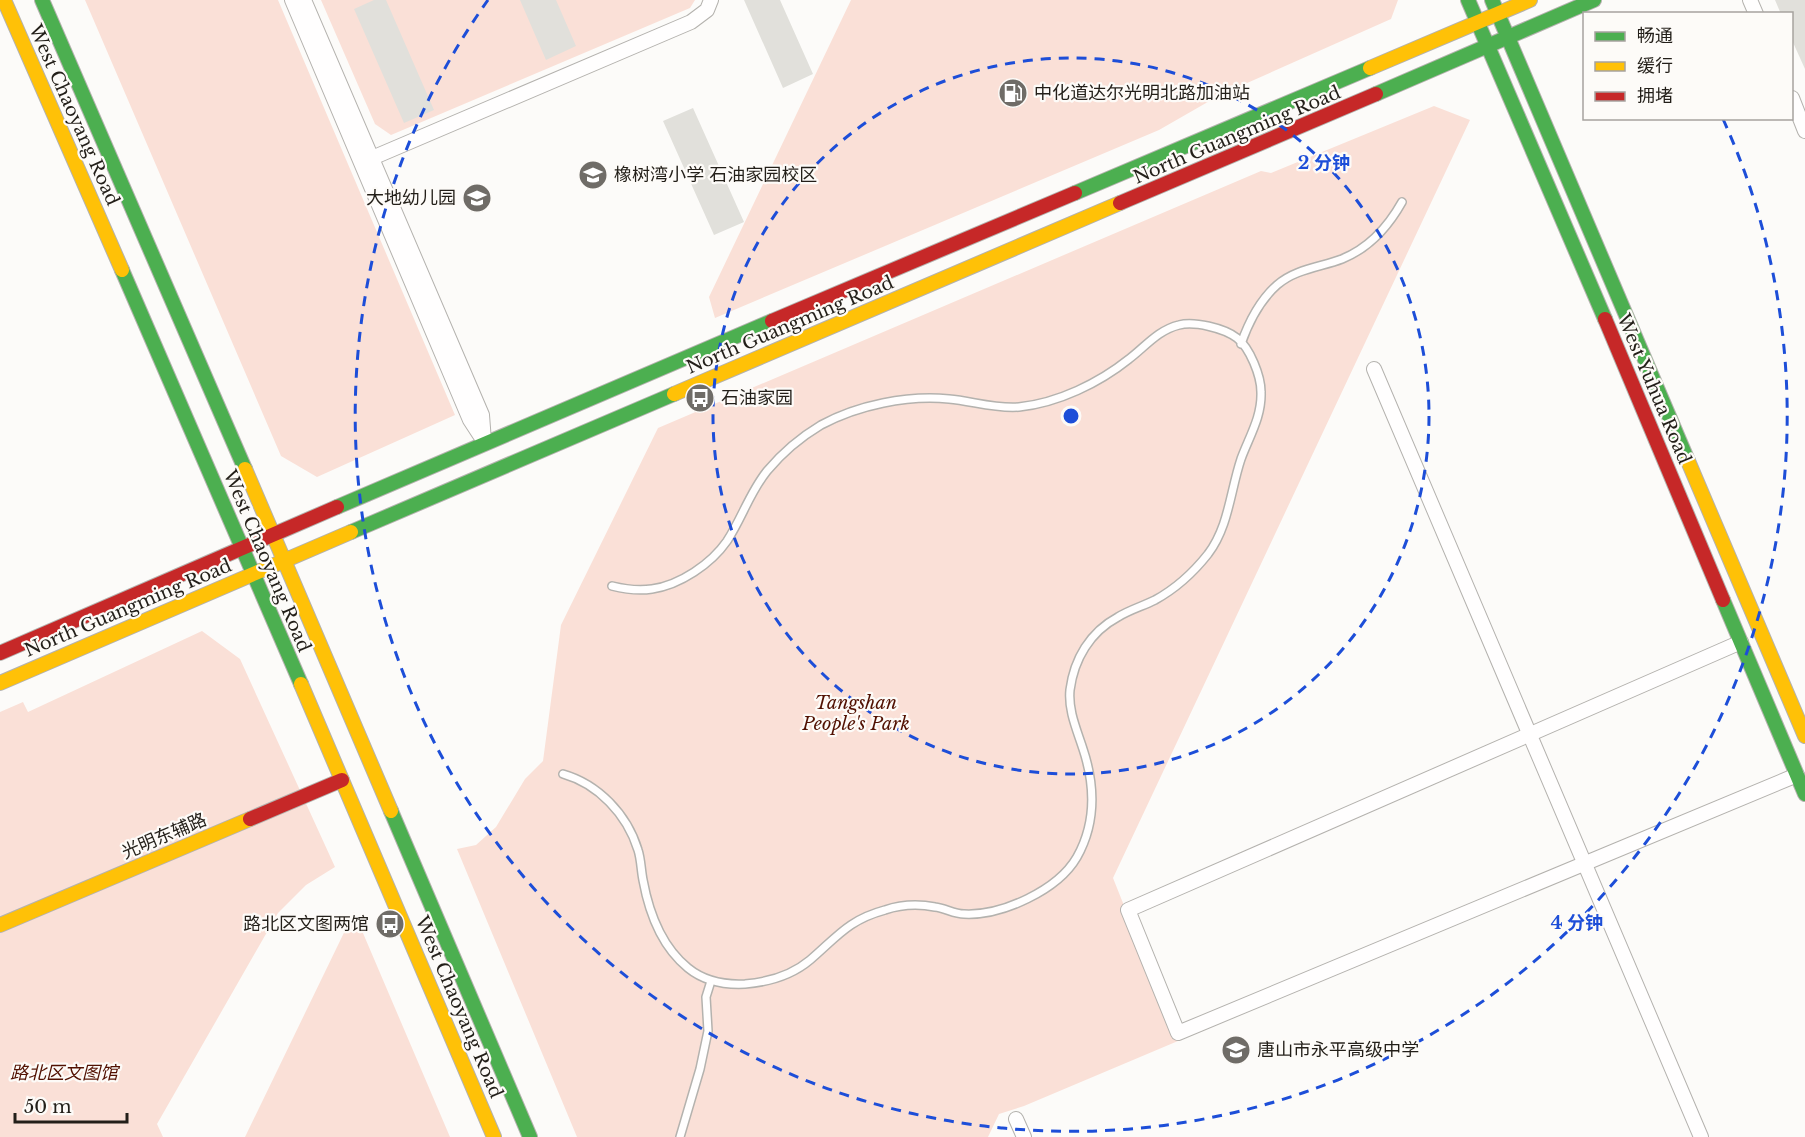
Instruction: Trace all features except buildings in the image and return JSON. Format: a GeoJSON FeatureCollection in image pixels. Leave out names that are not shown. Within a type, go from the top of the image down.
{"type":"FeatureCollection","features":[{"type":"Feature","properties":{"kind":"main road","name":"West Chaoyang Road"},"geometry":{"type":"LineString","coordinates":[[4,0],[243,549],[494,1137]]}},
{"type":"Feature","properties":{"kind":"main road","name":"West Chaoyang Road"},"geometry":{"type":"LineString","coordinates":[[42,0],[274,535],[530,1137]]}},
{"type":"Feature","properties":{"kind":"main road","name":"West Yuhua Road"},"geometry":{"type":"LineString","coordinates":[[1468,0],[1805,794]]}},
{"type":"Feature","properties":{"kind":"main road","name":"West Yuhua Road"},"geometry":{"type":"LineString","coordinates":[[1492,0],[1805,735]]}},
{"type":"Feature","properties":{"kind":"main road","name":"North Guangming Road"},"geometry":{"type":"LineString","coordinates":[[0,653],[485,443],[1530,0]]}},
{"type":"Feature","properties":{"kind":"main road","name":"North Guangming Road"},"geometry":{"type":"LineString","coordinates":[[0,683],[1594,0]]}},
{"type":"Feature","properties":{"kind":"main road","name":"光明东辅路"},"geometry":{"type":"LineString","coordinates":[[0,925],[342,780]]}},
{"type":"Feature","properties":{"kind":"street"},"geometry":{"type":"LineString","coordinates":[[292,0],[466,409],[485,443]]}},
{"type":"Feature","properties":{"kind":"street"},"geometry":{"type":"LineString","coordinates":[[304,0],[482,415],[485,443]]}},
{"type":"Feature","properties":{"kind":"street"},"geometry":{"type":"LineString","coordinates":[[372,158],[691,22],[706,10],[711,0]]}},
{"type":"Feature","properties":{"kind":"street"},"geometry":{"type":"LineString","coordinates":[[1793,103],[1805,130]]}},
{"type":"Feature","properties":{"kind":"street"},"geometry":{"type":"LineString","coordinates":[[1374,369],[1701,1137]]}},
{"type":"Feature","properties":{"kind":"street"},"geometry":{"type":"LineString","coordinates":[[1741,642],[1128,910],[1178,1033],[1797,775]]}},
{"type":"Feature","properties":{"kind":"street"},"geometry":{"type":"LineString","coordinates":[[1016,1119],[1024,1137]]}},
{"type":"Feature","properties":{"kind":"lane"},"geometry":{"type":"LineString","coordinates":[[1241,344],[1258,305],[1278,284],[1295,274],[1344,258],[1363,248],[1380,233],[1402,202]]}},
{"type":"Feature","properties":{"kind":"lane"},"geometry":{"type":"LineString","coordinates":[[562,774],[577,778],[598,790],[624,820],[638,848],[650,912],[661,935],[672,952],[691,971],[711,981],[736,984],[768,981],[788,974],[808,962],[846,927],[888,908],[937,907],[962,915],[1010,906],[1034,895],[1053,884],[1076,858],[1086,837],[1091,816],[1092,793],[1089,768],[1073,721],[1069,697],[1073,675],[1093,634],[1116,617],[1153,601],[1175,587],[1191,573],[1217,540],[1225,524],[1239,465],[1260,415],[1261,384],[1259,377],[1249,355],[1237,338],[1198,324],[1181,324],[1163,331],[1135,355],[1102,378],[1061,397],[1036,404],[1015,407],[937,399],[892,401],[851,412],[822,425],[785,452],[767,471],[751,495],[725,543],[705,564],[678,581],[650,590],[612,586]]}},
{"type":"Feature","properties":{"kind":"lane"},"geometry":{"type":"LineString","coordinates":[[680,1137],[700,1069],[708,1030],[706,997],[711,981]]}},
{"type":"Feature","properties":{"kind":"green space"},"geometry":{"type":"Polygon","coordinates":[[[85,0],[278,0],[455,415],[317,477],[281,456],[85,0]]]}},
{"type":"Feature","properties":{"kind":"green space"},"geometry":{"type":"Polygon","coordinates":[[[321,0],[695,0],[690,8],[391,135],[375,124],[321,0]]]}},
{"type":"Feature","properties":{"kind":"green space"},"geometry":{"type":"Polygon","coordinates":[[[851,0],[1398,0],[1391,19],[1220,95],[1159,130],[715,318],[709,297],[851,0]]]}},
{"type":"Feature","properties":{"kind":"green space","name":"Tangshan People's Park"},"geometry":{"type":"Polygon","coordinates":[[[1434,106],[1470,120],[1113,878],[1178,1041],[1024,1106],[999,1114],[988,1137],[577,1137],[457,849],[476,845],[496,827],[525,779],[543,761],[561,625],[658,428],[1261,171],[1271,173],[1434,106]]]}},
{"type":"Feature","properties":{"kind":"green space","name":"路北区文图馆"},"geometry":{"type":"Polygon","coordinates":[[[202,631],[240,659],[335,867],[306,885],[278,913],[157,1124],[163,1137],[0,1137],[0,712],[23,702],[28,712],[202,631]]]}},
{"type":"Feature","properties":{"kind":"green space"},"geometry":{"type":"Polygon","coordinates":[[[354,912],[450,1137],[245,1137],[354,912]]]}},
{"type":"Feature","properties":{"kind":"traffic: fast"},"geometry":{"type":"LineString","coordinates":[[42,0],[245,469]]}},
{"type":"Feature","properties":{"kind":"traffic: fast"},"geometry":{"type":"LineString","coordinates":[[1468,0],[1605,319]]}},
{"type":"Feature","properties":{"kind":"traffic: fast"},"geometry":{"type":"LineString","coordinates":[[1492,0],[1688,461]]}},
{"type":"Feature","properties":{"kind":"traffic: fast"},"geometry":{"type":"LineString","coordinates":[[1376,94],[1594,0]]}},
{"type":"Feature","properties":{"kind":"traffic: fast"},"geometry":{"type":"LineString","coordinates":[[1075,193],[1370,68]]}},
{"type":"Feature","properties":{"kind":"traffic: fast"},"geometry":{"type":"LineString","coordinates":[[122,270],[301,684]]}},
{"type":"Feature","properties":{"kind":"traffic: fast"},"geometry":{"type":"LineString","coordinates":[[337,507],[772,321]]}},
{"type":"Feature","properties":{"kind":"traffic: fast"},"geometry":{"type":"LineString","coordinates":[[351,532],[674,394]]}},
{"type":"Feature","properties":{"kind":"traffic: fast"},"geometry":{"type":"LineString","coordinates":[[1723,600],[1805,794]]}},
{"type":"Feature","properties":{"kind":"traffic: fast"},"geometry":{"type":"LineString","coordinates":[[391,811],[530,1137]]}},
{"type":"Feature","properties":{"kind":"traffic: slow"},"geometry":{"type":"LineString","coordinates":[[4,0],[122,270]]}},
{"type":"Feature","properties":{"kind":"traffic: slow"},"geometry":{"type":"LineString","coordinates":[[1370,68],[1530,0]]}},
{"type":"Feature","properties":{"kind":"traffic: slow"},"geometry":{"type":"LineString","coordinates":[[674,394],[1120,203]]}},
{"type":"Feature","properties":{"kind":"traffic: slow"},"geometry":{"type":"LineString","coordinates":[[1688,461],[1805,736]]}},
{"type":"Feature","properties":{"kind":"traffic: slow"},"geometry":{"type":"LineString","coordinates":[[245,469],[391,811]]}},
{"type":"Feature","properties":{"kind":"traffic: slow"},"geometry":{"type":"LineString","coordinates":[[0,683],[351,532]]}},
{"type":"Feature","properties":{"kind":"traffic: slow"},"geometry":{"type":"LineString","coordinates":[[301,684],[494,1137]]}},
{"type":"Feature","properties":{"kind":"traffic: slow"},"geometry":{"type":"LineString","coordinates":[[0,925],[250,819]]}},
{"type":"Feature","properties":{"kind":"traffic: jam"},"geometry":{"type":"LineString","coordinates":[[1120,203],[1376,94]]}},
{"type":"Feature","properties":{"kind":"traffic: jam"},"geometry":{"type":"LineString","coordinates":[[772,321],[1075,193]]}},
{"type":"Feature","properties":{"kind":"traffic: jam"},"geometry":{"type":"LineString","coordinates":[[1605,319],[1723,600]]}},
{"type":"Feature","properties":{"kind":"traffic: jam"},"geometry":{"type":"LineString","coordinates":[[0,653],[337,507]]}},
{"type":"Feature","properties":{"kind":"traffic: jam"},"geometry":{"type":"LineString","coordinates":[[250,819],[342,780]]}},
{"type":"Feature","properties":{"kind":"place","name":"中化道达尔光明北路加油站"},"geometry":{"type":"Point","coordinates":[1013,93]}},
{"type":"Feature","properties":{"kind":"place","name":"橡树湾小学 石油家园校区"},"geometry":{"type":"Point","coordinates":[593,175]}},
{"type":"Feature","properties":{"kind":"place","name":"大地幼儿园"},"geometry":{"type":"Point","coordinates":[477,198]}},
{"type":"Feature","properties":{"kind":"place","name":"石油家园"},"geometry":{"type":"Point","coordinates":[700,398]}},
{"type":"Feature","properties":{"kind":"place","name":"路北区文图两馆"},"geometry":{"type":"Point","coordinates":[390,924]}},
{"type":"Feature","properties":{"kind":"place","name":"唐山市永平高级中学"},"geometry":{"type":"Point","coordinates":[1236,1050]}}]}
